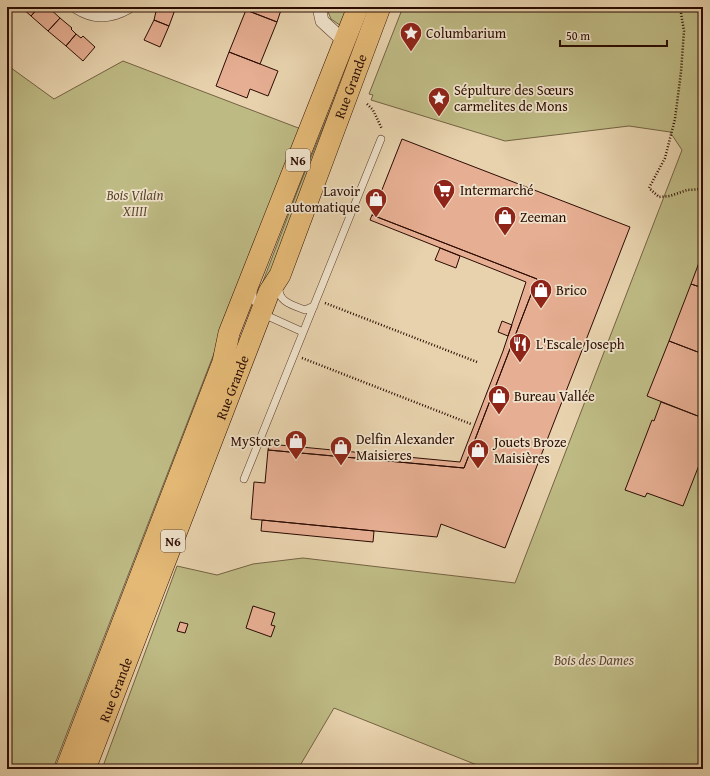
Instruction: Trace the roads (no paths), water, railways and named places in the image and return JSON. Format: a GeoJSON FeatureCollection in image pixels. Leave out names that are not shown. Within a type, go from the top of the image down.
{"type":"FeatureCollection","features":[{"type":"Feature","properties":{"kind":"main road","name":"Rue Grande"},"geometry":{"type":"LineString","coordinates":[[66,769],[223,362],[229,333],[358,7]]}},
{"type":"Feature","properties":{"kind":"main road","name":"Rue Grande"},"geometry":{"type":"LineString","coordinates":[[85,769],[269,292],[280,275],[380,7]]}},
{"type":"Feature","properties":{"kind":"street"},"geometry":{"type":"LineString","coordinates":[[77,7],[86,13],[100,16],[121,11],[128,7]]}},
{"type":"Feature","properties":{"kind":"street","name":"Rue Grande"},"geometry":{"type":"LineString","coordinates":[[319,7],[322,21],[344,42]]}},
{"type":"Feature","properties":{"kind":"lane"},"geometry":{"type":"LineString","coordinates":[[244,478],[381,139]]}},
{"type":"Feature","properties":{"kind":"lane"},"geometry":{"type":"LineString","coordinates":[[280,275],[278,290],[283,301],[305,310],[315,302]]}},
{"type":"Feature","properties":{"kind":"lane"},"geometry":{"type":"LineString","coordinates":[[252,277],[253,298],[261,313],[303,332]]}},
{"type":"Feature","properties":{"kind":"place","name":"Columbarium"},"geometry":{"type":"Point","coordinates":[411,52]}},
{"type":"Feature","properties":{"kind":"place","name":"Sépulture des Sœurs carmelites de Mons"},"geometry":{"type":"Point","coordinates":[439,118]}},
{"type":"Feature","properties":{"kind":"place","name":"Intermarché"},"geometry":{"type":"Point","coordinates":[444,210]}},
{"type":"Feature","properties":{"kind":"place","name":"Lavoir automatique"},"geometry":{"type":"Point","coordinates":[376,218]}},
{"type":"Feature","properties":{"kind":"place","name":"Zeeman"},"geometry":{"type":"Point","coordinates":[505,236]}},
{"type":"Feature","properties":{"kind":"place","name":"Brico"},"geometry":{"type":"Point","coordinates":[541,310]}},
{"type":"Feature","properties":{"kind":"place","name":"L'Escale Joseph"},"geometry":{"type":"Point","coordinates":[520,364]}},
{"type":"Feature","properties":{"kind":"place","name":"Bureau Vallée"},"geometry":{"type":"Point","coordinates":[499,416]}},
{"type":"Feature","properties":{"kind":"place","name":"MyStore"},"geometry":{"type":"Point","coordinates":[296,460]}},
{"type":"Feature","properties":{"kind":"place","name":"Delfin Alexander Maisieres"},"geometry":{"type":"Point","coordinates":[341,466]}},
{"type":"Feature","properties":{"kind":"place","name":"Jouets Broze Maisières"},"geometry":{"type":"Point","coordinates":[478,470]}},
{"type":"Feature","properties":{"kind":"park label","name":"Bois Vilain XIIII"},"geometry":{"type":"Point","coordinates":[135,204]}},
{"type":"Feature","properties":{"kind":"park label","name":"Bois des Dames"},"geometry":{"type":"Point","coordinates":[594,660]}}]}
